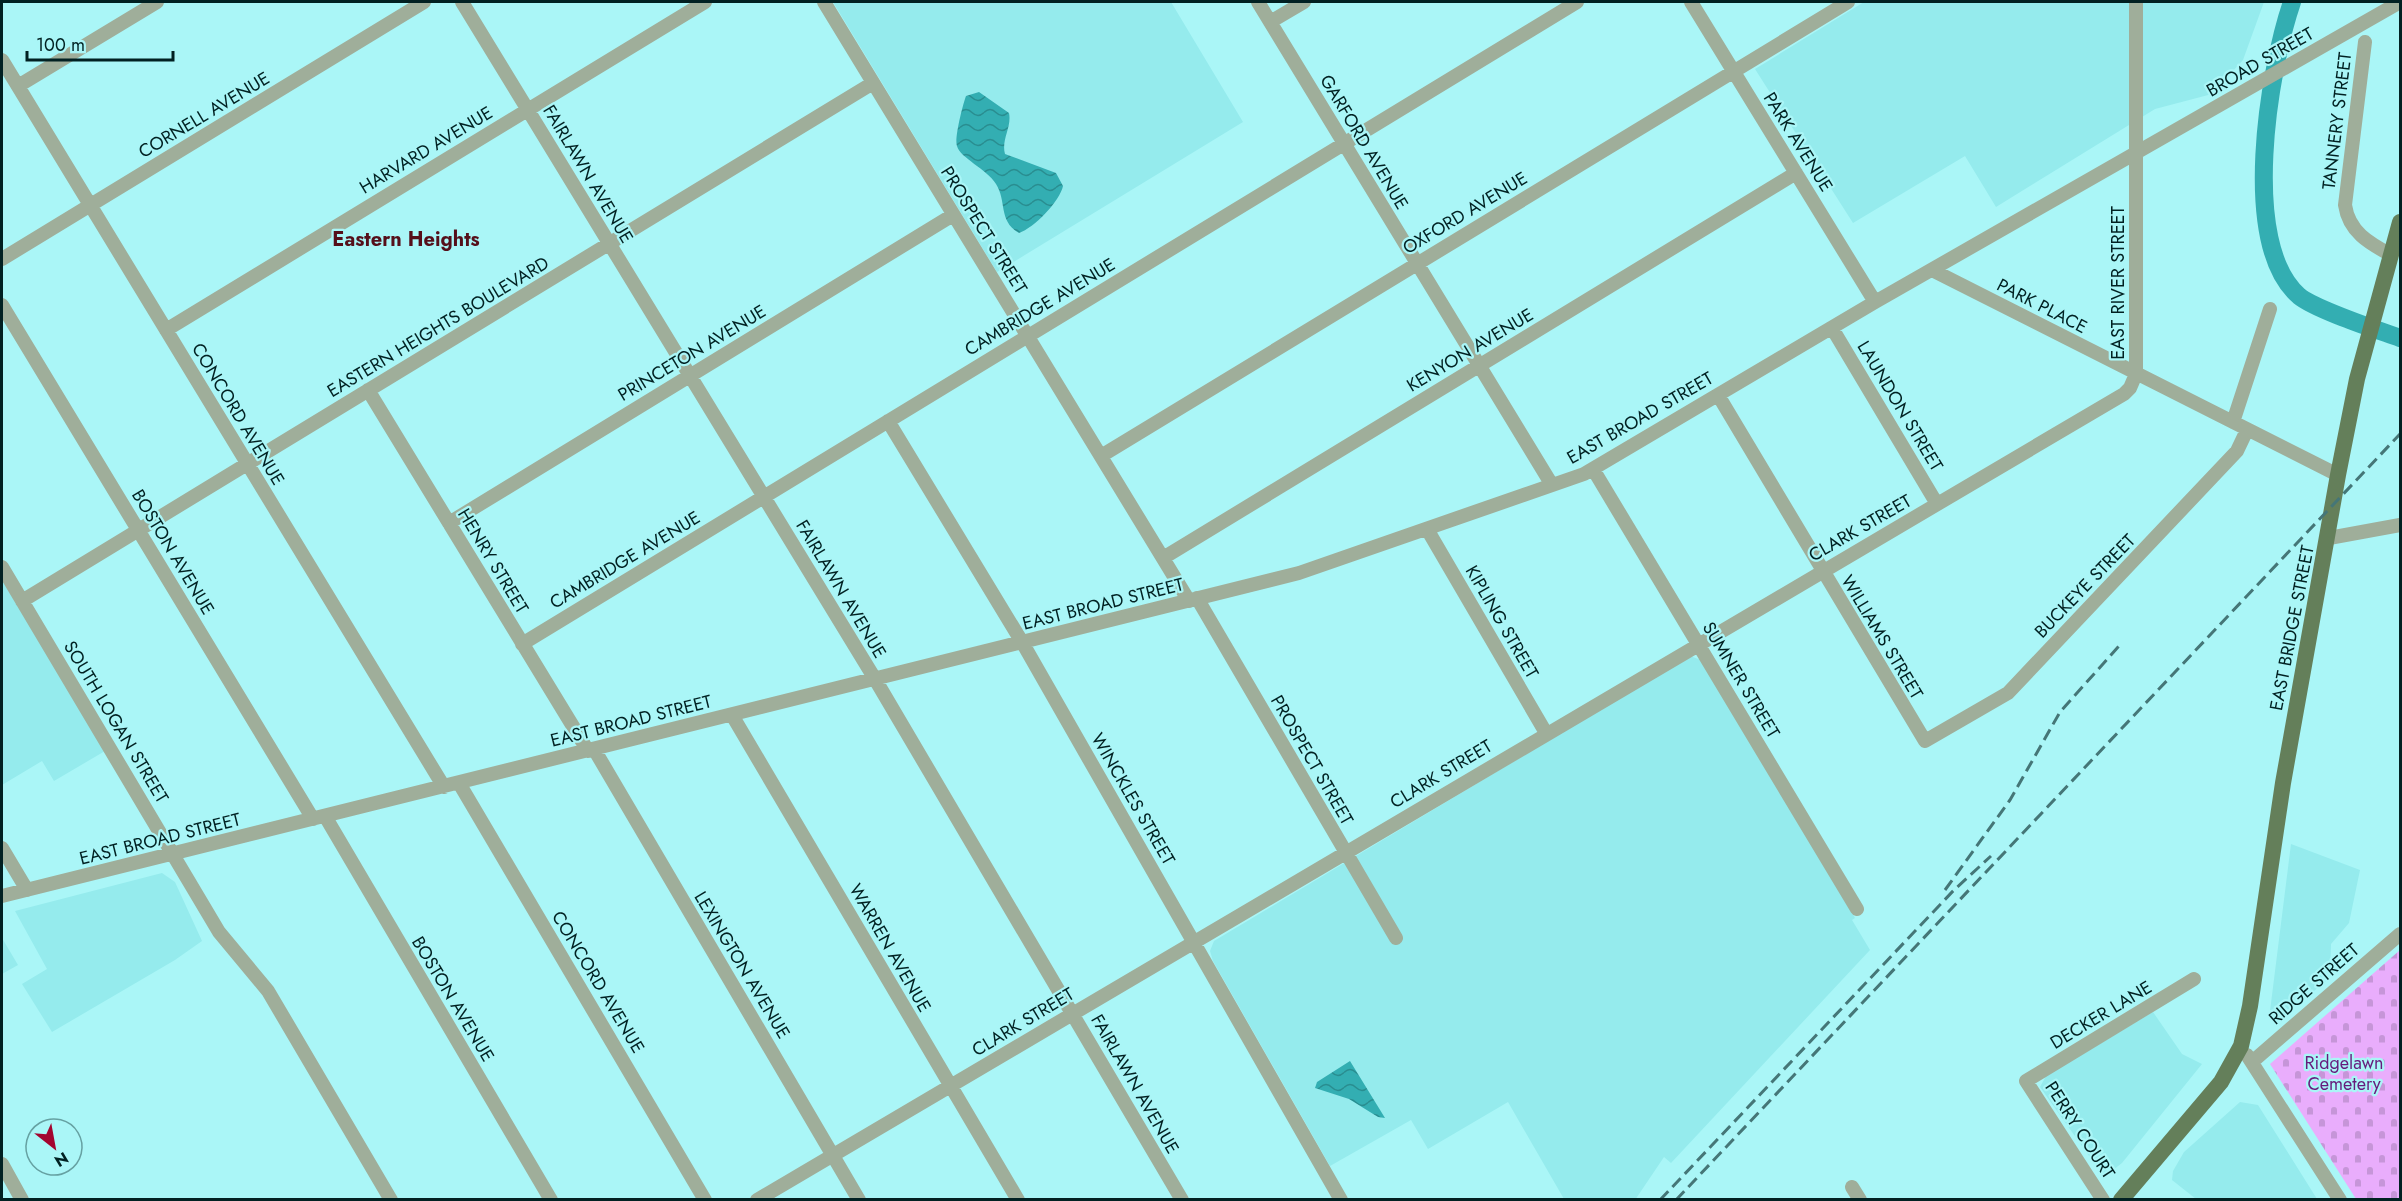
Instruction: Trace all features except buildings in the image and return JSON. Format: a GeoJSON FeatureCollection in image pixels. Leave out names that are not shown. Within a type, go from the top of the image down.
{"type":"FeatureCollection","features":[{"type":"Feature","properties":{"kind":"main road","name":"EAST BRIDGE STREET"},"geometry":{"type":"LineString","coordinates":[[2121,1200],[2221,1082],[2241,1046],[2283,783],[2329,538],[2338,475],[2357,380],[2400,222]]}},
{"type":"Feature","properties":{"kind":"street"},"geometry":{"type":"LineString","coordinates":[[18,86],[157,2]]}},
{"type":"Feature","properties":{"kind":"street","name":"CORNELL AVENUE"},"geometry":{"type":"LineString","coordinates":[[2,259],[424,2]]}},
{"type":"Feature","properties":{"kind":"street","name":"FAIRLAWN AVENUE"},"geometry":{"type":"LineString","coordinates":[[462,2],[875,679],[1182,1200]]}},
{"type":"Feature","properties":{"kind":"street","name":"HARVARD AVENUE"},"geometry":{"type":"LineString","coordinates":[[166,330],[705,2]]}},
{"type":"Feature","properties":{"kind":"street","name":"PROSPECT STREET"},"geometry":{"type":"LineString","coordinates":[[824,2],[1163,558],[1193,600],[1396,938]]}},
{"type":"Feature","properties":{"kind":"street","name":"GARFORD AVENUE"},"geometry":{"type":"LineString","coordinates":[[1258,2],[1552,485]]}},
{"type":"Feature","properties":{"kind":"street"},"geometry":{"type":"LineString","coordinates":[[1270,22],[1304,2]]}},
{"type":"Feature","properties":{"kind":"street","name":"CAMBRIDGE AVENUE"},"geometry":{"type":"LineString","coordinates":[[522,644],[1577,2]]}},
{"type":"Feature","properties":{"kind":"street","name":"PARK AVENUE"},"geometry":{"type":"LineString","coordinates":[[1691,2],[1875,302]]}},
{"type":"Feature","properties":{"kind":"street","name":"OXFORD AVENUE"},"geometry":{"type":"LineString","coordinates":[[1101,456],[1848,2]]}},
{"type":"Feature","properties":{"kind":"street","name":"EAST RIVER STREET"},"geometry":{"type":"LineString","coordinates":[[2136,2],[2136,374],[2338,475]]}},
{"type":"Feature","properties":{"kind":"street","name":"BROAD STREET"},"geometry":{"type":"LineString","coordinates":[[2137,152],[2400,2]]}},
{"type":"Feature","properties":{"kind":"street","name":"TANNERY STREET"},"geometry":{"type":"LineString","coordinates":[[2365,42],[2345,205],[2349,221],[2359,236],[2391,255]]}},
{"type":"Feature","properties":{"kind":"street","name":"CONCORD AVENUE"},"geometry":{"type":"LineString","coordinates":[[2,60],[444,787]]}},
{"type":"Feature","properties":{"kind":"street","name":"EASTERN HEIGHTS BOULEVARD"},"geometry":{"type":"LineString","coordinates":[[22,601],[873,83]]}},
{"type":"Feature","properties":{"kind":"street","name":"EAST BROAD STREET"},"geometry":{"type":"LineString","coordinates":[[2,896],[1193,600],[1332,563],[1593,469],[1875,302],[2137,152]]}},
{"type":"Feature","properties":{"kind":"street","name":"KENYON AVENUE"},"geometry":{"type":"LineString","coordinates":[[1163,558],[1796,173]]}},
{"type":"Feature","properties":{"kind":"street","name":"PRINCETON AVENUE"},"geometry":{"type":"LineString","coordinates":[[448,523],[953,215]]}},
{"type":"Feature","properties":{"kind":"street","name":"PARK PLACE"},"geometry":{"type":"LineString","coordinates":[[1932,270],[2136,374]]}},
{"type":"Feature","properties":{"kind":"street","name":"BOSTON AVENUE"},"geometry":{"type":"LineString","coordinates":[[2,305],[138,530],[319,818],[551,1200]]}},
{"type":"Feature","properties":{"kind":"street"},"geometry":{"type":"LineString","coordinates":[[2232,422],[2270,309]]}},
{"type":"Feature","properties":{"kind":"street","name":"LAUNDON STREET"},"geometry":{"type":"LineString","coordinates":[[1832,328],[1937,504]]}},
{"type":"Feature","properties":{"kind":"street","name":"CLARK STREET"},"geometry":{"type":"LineString","coordinates":[[757,1200],[2114,400],[2130,388],[2136,374]]}},
{"type":"Feature","properties":{"kind":"street","name":"HENRY STREET"},"geometry":{"type":"LineString","coordinates":[[368,390],[522,644],[591,750]]}},
{"type":"Feature","properties":{"kind":"street","name":"WILLIAMS STREET"},"geometry":{"type":"LineString","coordinates":[[1718,395],[1821,572],[1925,741]]}},
{"type":"Feature","properties":{"kind":"street","name":"WINCKLES STREET"},"geometry":{"type":"LineString","coordinates":[[888,421],[1022,642],[1341,1200]]}},
{"type":"Feature","properties":{"kind":"street","name":"BUCKEYE STREET"},"geometry":{"type":"LineString","coordinates":[[1925,741],[2008,693],[2230,459],[2247,430]]}},
{"type":"Feature","properties":{"kind":"street","name":"SUMNER STREET"},"geometry":{"type":"LineString","coordinates":[[1593,469],[1857,909]]}},
{"type":"Feature","properties":{"kind":"street"},"geometry":{"type":"LineString","coordinates":[[2329,538],[2400,525]]}},
{"type":"Feature","properties":{"kind":"street","name":"KIPLING STREET"},"geometry":{"type":"LineString","coordinates":[[1427,529],[1546,733]]}},
{"type":"Feature","properties":{"kind":"street","name":"SOUTH LOGAN STREET"},"geometry":{"type":"LineString","coordinates":[[2,567],[219,933],[268,991],[391,1200]]}},
{"type":"Feature","properties":{"kind":"street","name":"WARREN AVENUE"},"geometry":{"type":"LineString","coordinates":[[732,715],[1018,1200]]}},
{"type":"Feature","properties":{"kind":"street","name":"LEXINGTON AVENUE"},"geometry":{"type":"LineString","coordinates":[[591,750],[859,1200]]}},
{"type":"Feature","properties":{"kind":"street","name":"CONCORD AVENUE"},"geometry":{"type":"LineString","coordinates":[[459,783],[705,1200]]}},
{"type":"Feature","properties":{"kind":"street"},"geometry":{"type":"LineString","coordinates":[[2,848],[27,890]]}},
{"type":"Feature","properties":{"kind":"street","name":"RIDGE STREET"},"geometry":{"type":"LineString","coordinates":[[2252,1062],[2400,934]]}},
{"type":"Feature","properties":{"kind":"street","name":"DECKER LANE"},"geometry":{"type":"LineString","coordinates":[[2026,1081],[2194,979]]}},
{"type":"Feature","properties":{"kind":"street"},"geometry":{"type":"LineString","coordinates":[[2241,1046],[2340,1200]]}},
{"type":"Feature","properties":{"kind":"street","name":"PERRY COURT"},"geometry":{"type":"LineString","coordinates":[[2026,1081],[2103,1200]]}},
{"type":"Feature","properties":{"kind":"street"},"geometry":{"type":"LineString","coordinates":[[2,1164],[22,1200]]}},
{"type":"Feature","properties":{"kind":"street"},"geometry":{"type":"LineString","coordinates":[[1852,1187],[1860,1200]]}},
{"type":"Feature","properties":{"kind":"shaded area"},"geometry":{"type":"Polygon","coordinates":[[[833,2],[1171,2],[1243,122],[997,272],[833,2]]]}},
{"type":"Feature","properties":{"kind":"shaded area"},"geometry":{"type":"Polygon","coordinates":[[[1864,2],[2264,2],[2243,60],[2212,94],[2155,109],[1996,207],[1965,156],[1853,223],[1755,69],[1864,2]]]}},
{"type":"Feature","properties":{"kind":"shaded area"},"geometry":{"type":"Polygon","coordinates":[[[2,579],[105,751],[54,781],[42,761],[2,785],[2,579]]]}},
{"type":"Feature","properties":{"kind":"shaded area"},"geometry":{"type":"Polygon","coordinates":[[[1690,656],[1701,660],[1855,918],[1852,920],[1870,950],[1671,1163],[1664,1157],[1635,1200],[1564,1199],[1508,1102],[1428,1149],[1411,1120],[1330,1166],[1213,961],[1210,951],[1214,941],[1690,656]]]}},
{"type":"Feature","properties":{"kind":"shaded area"},"geometry":{"type":"Polygon","coordinates":[[[2291,844],[2360,870],[2349,923],[2331,944],[2330,978],[2283,1016],[2269,1019],[2291,844]]]}},
{"type":"Feature","properties":{"kind":"shaded area"},"geometry":{"type":"Polygon","coordinates":[[[162,873],[175,882],[202,941],[175,960],[52,1032],[22,984],[47,969],[15,911],[162,873]]]}},
{"type":"Feature","properties":{"kind":"shaded area"},"geometry":{"type":"Polygon","coordinates":[[[2,938],[18,965],[2,974],[2,938]]]}},
{"type":"Feature","properties":{"kind":"shaded area"},"geometry":{"type":"Polygon","coordinates":[[[2153,1012],[2182,1054],[2202,1064],[2122,1163],[2104,1177],[2040,1087],[2046,1076],[2153,1012]]]}},
{"type":"Feature","properties":{"kind":"shaded area"},"geometry":{"type":"Polygon","coordinates":[[[2240,1102],[2258,1105],[2317,1199],[2196,1199],[2172,1180],[2173,1171],[2184,1152],[2240,1102]]]}},
{"type":"Feature","properties":{"kind":"green space","name":"Ridgelawn Cemetery"},"geometry":{"type":"Polygon","coordinates":[[[2400,950],[2400,1199],[2356,1199],[2270,1064],[2400,950]]]}},
{"type":"Feature","properties":{"kind":"water"},"geometry":{"type":"Polygon","coordinates":[[[979,92],[1009,113],[1004,144],[1005,154],[1056,173],[1063,186],[1057,199],[1045,213],[1032,226],[1019,233],[1012,228],[1005,217],[996,184],[987,173],[963,155],[957,146],[958,129],[966,96],[979,92]]]}},
{"type":"Feature","properties":{"kind":"water"},"geometry":{"type":"Polygon","coordinates":[[[1350,1061],[1385,1118],[1378,1117],[1349,1099],[1315,1088],[1317,1082],[1350,1061]]]}},
{"type":"Feature","properties":{"kind":"waterway"},"geometry":{"type":"LineString","coordinates":[[2292,2],[2283,32],[2268,111],[2264,155],[2264,198],[2269,238],[2281,271],[2299,296],[2333,313],[2400,338]]}},
{"type":"Feature","properties":{"kind":"railway"},"geometry":{"type":"LineString","coordinates":[[1676,1200],[2400,434]]}},
{"type":"Feature","properties":{"kind":"railway"},"geometry":{"type":"LineString","coordinates":[[1945,890],[2010,800],[2060,712],[2119,646]]}},
{"type":"Feature","properties":{"kind":"railway"},"geometry":{"type":"LineString","coordinates":[[1660,1200],[1954,890],[1991,856]]}},
{"type":"Feature","properties":{"kind":"district","name":"Eastern Heights"},"geometry":{"type":"Point","coordinates":[406,239]}}]}
